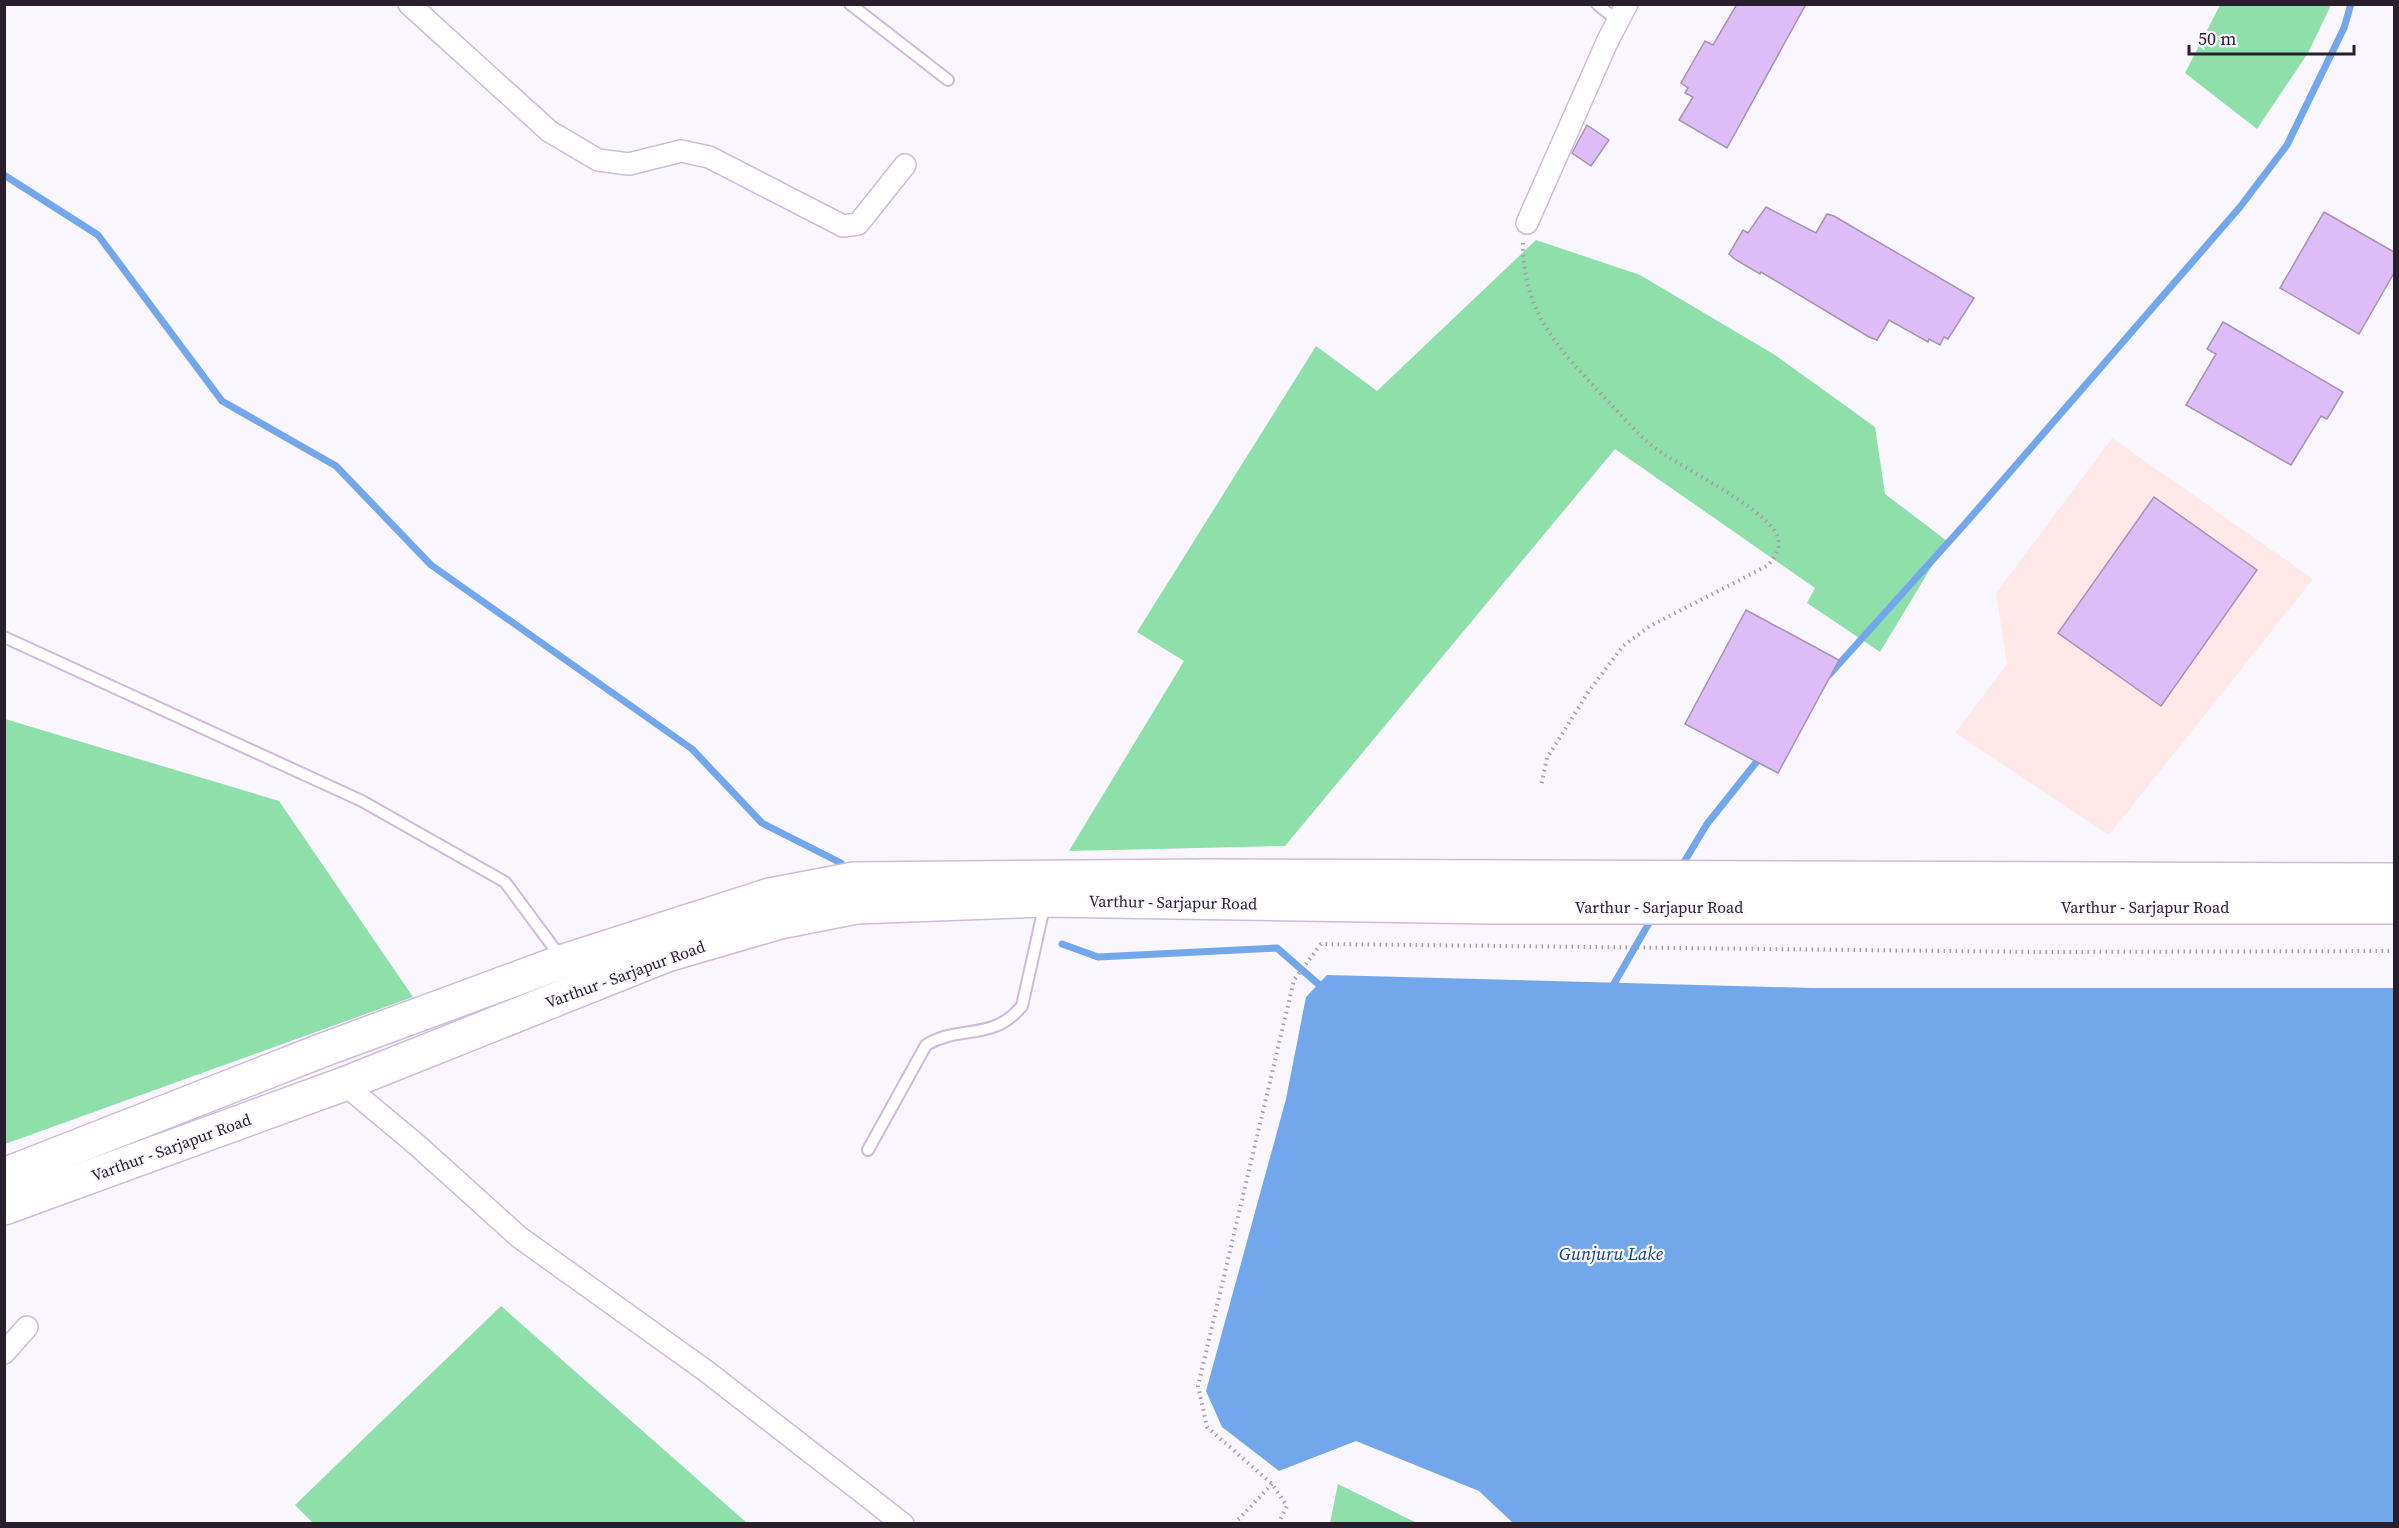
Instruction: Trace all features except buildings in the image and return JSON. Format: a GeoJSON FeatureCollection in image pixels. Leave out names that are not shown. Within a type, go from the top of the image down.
{"type":"FeatureCollection","features":[{"type":"Feature","properties":{"kind":"main road","name":"Varthur - Sarjapur Road"},"geometry":{"type":"LineString","coordinates":[[4,1175],[323,1050],[564,961],[770,894],[854,879],[1206,876],[2394,880]]}},
{"type":"Feature","properties":{"kind":"main road","name":"Varthur - Sarjapur Road"},"geometry":{"type":"LineString","coordinates":[[4,1208],[344,1084],[667,955],[780,922],[856,907],[1045,900],[1492,907],[2394,907]]}},
{"type":"Feature","properties":{"kind":"street"},"geometry":{"type":"LineString","coordinates":[[409,4],[549,131],[598,160],[629,164],[681,151],[709,157],[843,226],[858,224],[904,165]]}},
{"type":"Feature","properties":{"kind":"street"},"geometry":{"type":"LineString","coordinates":[[1527,223],[1622,13]]}},
{"type":"Feature","properties":{"kind":"street"},"geometry":{"type":"LineString","coordinates":[[344,1084],[417,1145],[519,1237],[706,1371],[903,1524]]}},
{"type":"Feature","properties":{"kind":"street"},"geometry":{"type":"LineString","coordinates":[[4,1353],[27,1327]]}},
{"type":"Feature","properties":{"kind":"lane"},"geometry":{"type":"LineString","coordinates":[[850,4],[948,80]]}},
{"type":"Feature","properties":{"kind":"lane"},"geometry":{"type":"LineString","coordinates":[[1598,4],[1622,13]]}},
{"type":"Feature","properties":{"kind":"lane"},"geometry":{"type":"LineString","coordinates":[[4,636],[362,801],[505,882],[564,961]]}},
{"type":"Feature","properties":{"kind":"lane"},"geometry":{"type":"LineString","coordinates":[[868,1150],[926,1045],[936,1040],[999,1027],[1011,1019],[1022,1006],[1045,900]]}},
{"type":"Feature","properties":{"kind":"path"},"geometry":{"type":"LineString","coordinates":[[1527,223],[1523,263],[1544,328],[1556,346],[1644,439],[1757,513],[1776,532],[1779,545],[1776,556],[1767,566],[1650,626],[1623,646],[1589,691],[1547,758],[1541,786]]}},
{"type":"Feature","properties":{"kind":"path"},"geometry":{"type":"LineString","coordinates":[[1278,1524],[1287,1506],[1272,1484],[1207,1427],[1198,1386],[1294,980],[1321,944],[2039,952],[2394,951]]}},
{"type":"Feature","properties":{"kind":"path"},"geometry":{"type":"LineString","coordinates":[[1234,1524],[1272,1484]]}},
{"type":"Feature","properties":{"kind":"shaded area"},"geometry":{"type":"Polygon","coordinates":[[[2112,438],[2313,579],[2109,835],[1955,733],[2007,664],[1996,593],[2112,438]]]}},
{"type":"Feature","properties":{"kind":"green space"},"geometry":{"type":"Polygon","coordinates":[[[2220,5],[2331,5],[2308,53],[2257,129],[2185,73],[2220,5]]]}},
{"type":"Feature","properties":{"kind":"green space"},"geometry":{"type":"Polygon","coordinates":[[[1536,240],[1640,275],[1775,355],[1875,427],[1885,494],[1947,541],[1880,652],[1807,603],[1815,588],[1615,449],[1285,846],[1069,851],[1184,661],[1137,632],[1316,346],[1377,391],[1536,240]]]}},
{"type":"Feature","properties":{"kind":"green space"},"geometry":{"type":"Polygon","coordinates":[[[5,719],[279,801],[413,997],[5,1144],[5,719]]]}},
{"type":"Feature","properties":{"kind":"green space"},"geometry":{"type":"Polygon","coordinates":[[[501,1306],[747,1523],[313,1523],[295,1505],[501,1306]]]}},
{"type":"Feature","properties":{"kind":"green space"},"geometry":{"type":"Polygon","coordinates":[[[1338,1484],[1417,1523],[1330,1523],[1338,1484]]]}},
{"type":"Feature","properties":{"kind":"water","name":"Gunjuru Lake"},"geometry":{"type":"Polygon","coordinates":[[[1327,975],[1812,988],[2394,988],[2394,1523],[1513,1523],[1479,1491],[1356,1441],[1279,1471],[1222,1427],[1206,1391],[1286,1099],[1306,997],[1327,975]]]}},
{"type":"Feature","properties":{"kind":"waterway"},"geometry":{"type":"LineString","coordinates":[[1829,675],[1964,525],[2240,207],[2287,145],[2344,28],[2351,4]]}},
{"type":"Feature","properties":{"kind":"waterway"},"geometry":{"type":"LineString","coordinates":[[4,175],[98,235],[222,401],[336,466],[431,565],[692,749],[762,823],[841,863]]}},
{"type":"Feature","properties":{"kind":"waterway"},"geometry":{"type":"LineString","coordinates":[[1681,867],[1707,824],[1762,755]]}},
{"type":"Feature","properties":{"kind":"waterway"},"geometry":{"type":"LineString","coordinates":[[1611,989],[1653,916]]}},
{"type":"Feature","properties":{"kind":"waterway"},"geometry":{"type":"LineString","coordinates":[[1062,944],[1098,957],[1277,948],[1324,989]]}}]}
